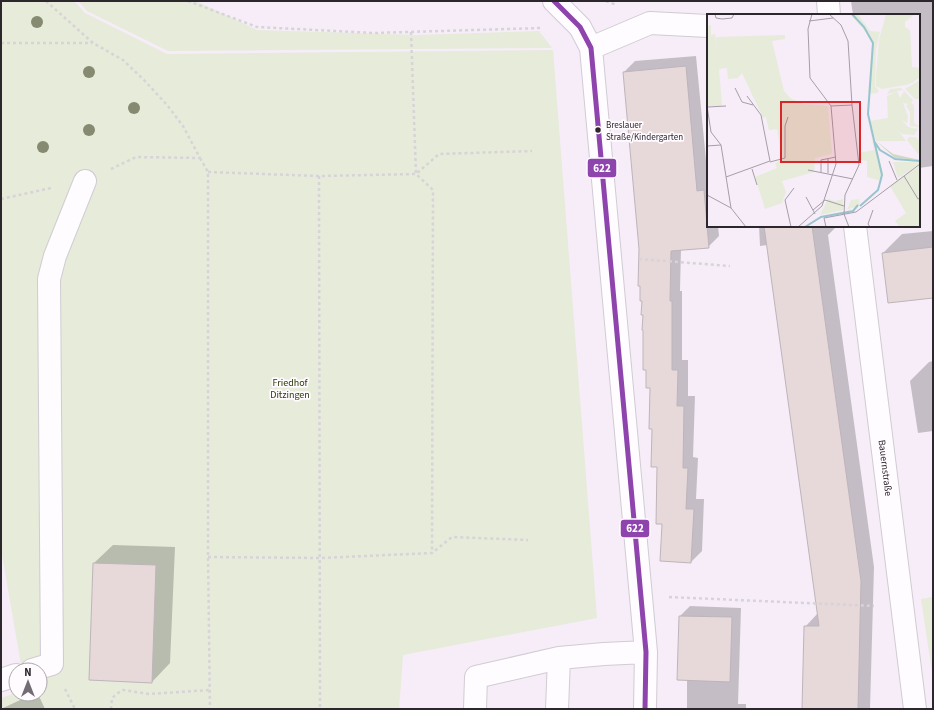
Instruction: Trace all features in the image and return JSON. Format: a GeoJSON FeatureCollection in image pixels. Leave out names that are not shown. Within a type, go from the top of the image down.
{"type":"FeatureCollection","features":[{"type":"Feature","properties":{"kind":"street"},"geometry":{"type":"LineString","coordinates":[[554,1],[580,27],[591,48],[646,652],[645,709]]}},
{"type":"Feature","properties":{"kind":"street"},"geometry":{"type":"LineString","coordinates":[[828,1],[829,14]]}},
{"type":"Feature","properties":{"kind":"street"},"geometry":{"type":"LineString","coordinates":[[591,48],[650,23],[707,26]]}},
{"type":"Feature","properties":{"kind":"street"},"geometry":{"type":"LineString","coordinates":[[48,665],[52,664],[49,280],[55,256],[85,181]]}},
{"type":"Feature","properties":{"kind":"street","name":"Bauernstraße"},"geometry":{"type":"LineString","coordinates":[[855,227],[916,709]]}},
{"type":"Feature","properties":{"kind":"street"},"geometry":{"type":"LineString","coordinates":[[475,709],[476,677],[559,658],[646,652]]}},
{"type":"Feature","properties":{"kind":"street"},"geometry":{"type":"LineString","coordinates":[[557,709],[559,658]]}},
{"type":"Feature","properties":{"kind":"path"},"geometry":{"type":"LineString","coordinates":[[46,1],[93,43],[123,60],[144,80],[167,105],[183,126],[208,172],[208,557],[210,709]]}},
{"type":"Feature","properties":{"kind":"path"},"geometry":{"type":"LineString","coordinates":[[188,1],[257,27],[374,33],[580,27]]}},
{"type":"Feature","properties":{"kind":"path"},"geometry":{"type":"LineString","coordinates":[[411,32],[416,174],[433,190],[432,554]]}},
{"type":"Feature","properties":{"kind":"path"},"geometry":{"type":"LineString","coordinates":[[1,43],[93,43]]}},
{"type":"Feature","properties":{"kind":"path"},"geometry":{"type":"LineString","coordinates":[[208,172],[319,176],[416,174],[439,154],[532,151]]}},
{"type":"Feature","properties":{"kind":"path"},"geometry":{"type":"LineString","coordinates":[[1,199],[85,181],[136,157],[200,158]]}},
{"type":"Feature","properties":{"kind":"path"},"geometry":{"type":"LineString","coordinates":[[319,176],[321,558],[320,709]]}},
{"type":"Feature","properties":{"kind":"path"},"geometry":{"type":"LineString","coordinates":[[634,258],[730,266]]}},
{"type":"Feature","properties":{"kind":"path"},"geometry":{"type":"LineString","coordinates":[[208,557],[321,558],[432,554],[452,537],[528,540]]}},
{"type":"Feature","properties":{"kind":"path"},"geometry":{"type":"LineString","coordinates":[[669,596],[903,608]]}},
{"type":"Feature","properties":{"kind":"path"},"geometry":{"type":"LineString","coordinates":[[111,709],[112,698],[123,690],[149,694],[210,690]]}},
{"type":"Feature","properties":{"kind":"green space","name":"Friedhof Ditzingen"},"geometry":{"type":"Polygon","coordinates":[[[1,1],[74,1],[85,13],[167,54],[553,50],[597,618],[403,655],[399,709],[1,709],[1,698],[8,696],[8,702],[48,702],[48,662],[21,662],[1,549],[1,1]]]}},
{"type":"Feature","properties":{"kind":"green space"},"geometry":{"type":"Polygon","coordinates":[[[78,1],[196,1],[257,30],[417,35],[539,31],[552,48],[168,51],[87,11],[78,1]]]}},
{"type":"Feature","properties":{"kind":"green space"},"geometry":{"type":"Polygon","coordinates":[[[933,597],[933,679],[921,599],[933,597]]]}},
{"type":"Feature","properties":{"kind":"building"},"geometry":{"type":"Polygon","coordinates":[[[686,66],[697,191],[704,190],[709,248],[671,251],[670,301],[672,301],[672,370],[678,370],[677,406],[684,406],[683,468],[688,468],[686,509],[694,509],[691,563],[660,561],[662,524],[656,524],[657,467],[651,467],[652,429],[649,429],[650,388],[646,388],[646,370],[643,370],[643,315],[641,315],[642,301],[640,301],[640,286],[638,286],[639,249],[623,72],[686,66]]]}},
{"type":"Feature","properties":{"kind":"building"},"geometry":{"type":"Polygon","coordinates":[[[764,227],[812,227],[861,581],[858,709],[802,709],[804,626],[819,626],[764,227]]]}},
{"type":"Feature","properties":{"kind":"building"},"geometry":{"type":"Polygon","coordinates":[[[933,247],[933,298],[888,303],[882,253],[933,247]]]}},
{"type":"Feature","properties":{"kind":"building"},"geometry":{"type":"Polygon","coordinates":[[[93,563],[156,565],[152,683],[89,680],[93,563]]]}},
{"type":"Feature","properties":{"kind":"building"},"geometry":{"type":"Polygon","coordinates":[[[679,616],[732,617],[730,682],[677,680],[679,616]]]}},
{"type":"Feature","properties":{"kind":"transit line","name":"622"},"geometry":{"type":"LineString","coordinates":[[554,1],[580,27],[591,48],[646,652],[645,709]]}},
{"type":"Feature","properties":{"kind":"place","name":"Breslauer Straße/Kindergarten"},"geometry":{"type":"Point","coordinates":[598,130]}}]}
